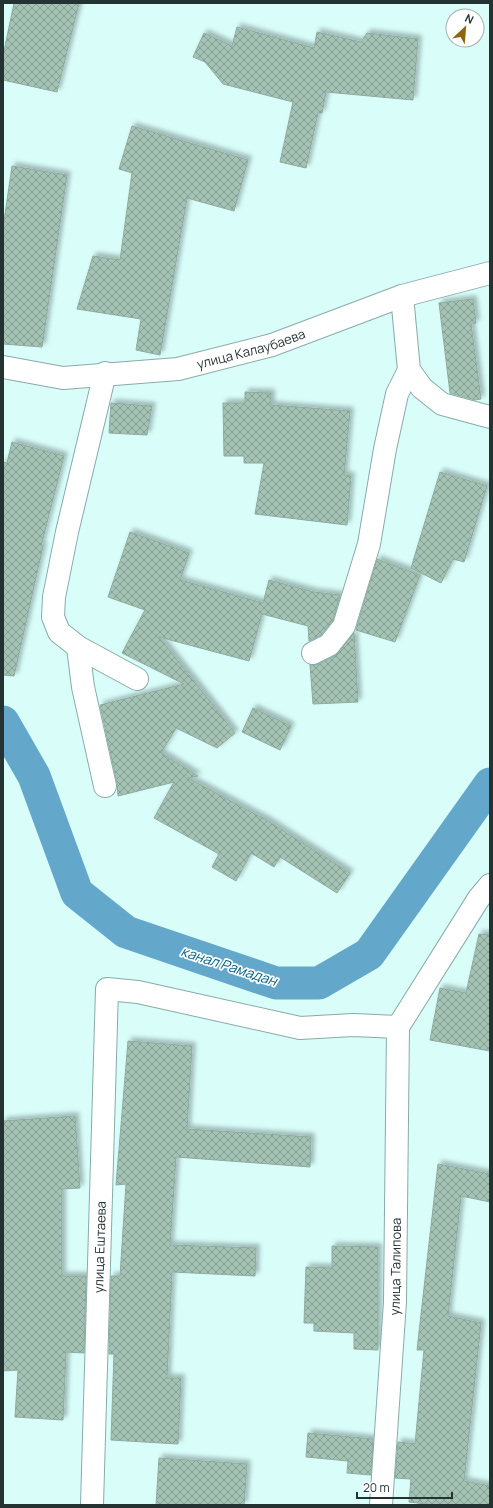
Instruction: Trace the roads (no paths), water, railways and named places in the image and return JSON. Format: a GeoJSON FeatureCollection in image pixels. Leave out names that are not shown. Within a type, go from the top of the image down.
{"type":"FeatureCollection","features":[{"type":"Feature","properties":{"kind":"street","name":"улица Калаубаева"},"geometry":{"type":"LineString","coordinates":[[3,367],[64,378],[105,373],[178,369],[264,347],[402,296],[490,273]]}},
{"type":"Feature","properties":{"kind":"street"},"geometry":{"type":"LineString","coordinates":[[402,296],[409,370],[422,388],[442,404],[490,417]]}},
{"type":"Feature","properties":{"kind":"street"},"geometry":{"type":"LineString","coordinates":[[313,653],[329,645],[344,626],[369,544],[397,394],[409,370]]}},
{"type":"Feature","properties":{"kind":"street"},"geometry":{"type":"LineString","coordinates":[[105,373],[67,532],[54,597],[53,617],[59,632],[78,647],[137,679]]}},
{"type":"Feature","properties":{"kind":"street"},"geometry":{"type":"LineString","coordinates":[[78,647],[83,687],[105,786]]}},
{"type":"Feature","properties":{"kind":"street"},"geometry":{"type":"LineString","coordinates":[[398,1028],[479,898],[490,885]]}},
{"type":"Feature","properties":{"kind":"street","name":"улица Ештаева"},"geometry":{"type":"LineString","coordinates":[[92,1505],[107,989],[138,992],[300,1028],[353,1025],[398,1028]]}},
{"type":"Feature","properties":{"kind":"street","name":"улица Талипова"},"geometry":{"type":"LineString","coordinates":[[381,1505],[395,1302],[398,1028]]}},
{"type":"Feature","properties":{"kind":"waterway","name":"канал Рамадан"},"geometry":{"type":"LineString","coordinates":[[3,722],[34,776],[77,893],[126,932],[276,983],[319,983],[369,954],[490,784]]}}]}
